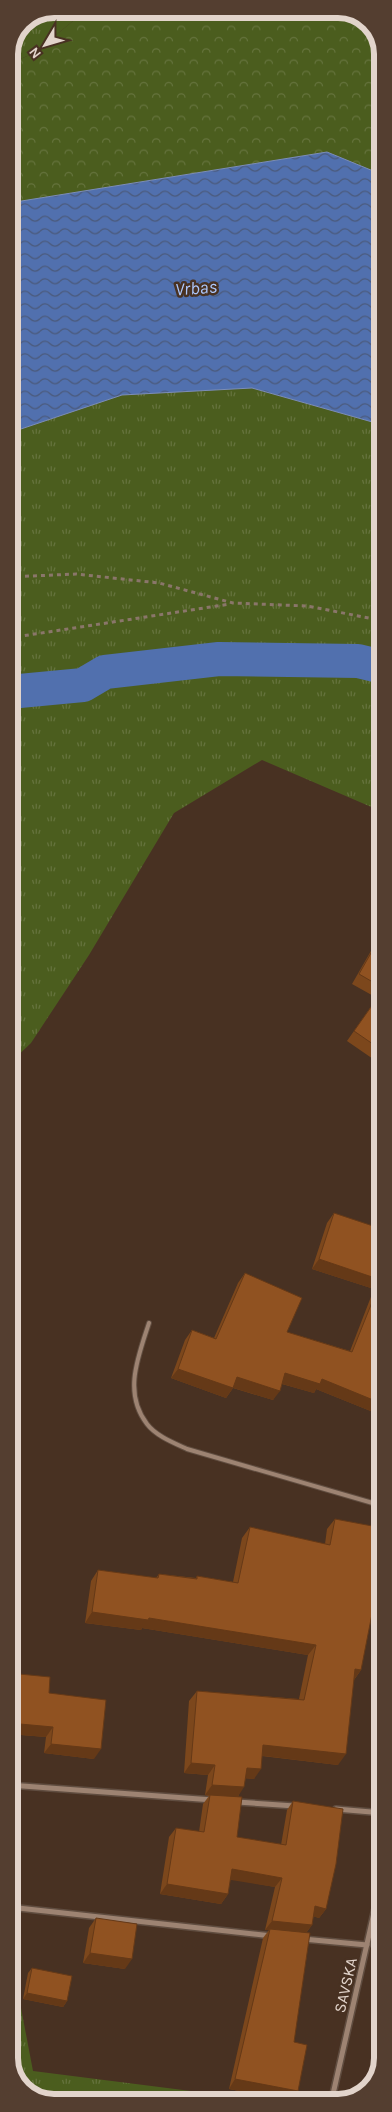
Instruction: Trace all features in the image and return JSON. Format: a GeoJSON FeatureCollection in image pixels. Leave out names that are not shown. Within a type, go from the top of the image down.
{"type":"FeatureCollection","features":[{"type":"Feature","properties":{"kind":"street"},"geometry":{"type":"LineString","coordinates":[[18,1786],[216,1800]]}},
{"type":"Feature","properties":{"kind":"street"},"geometry":{"type":"LineString","coordinates":[[226,1801],[304,1807]]}},
{"type":"Feature","properties":{"kind":"street"},"geometry":{"type":"LineString","coordinates":[[334,1809],[374,1812]]}},
{"type":"Feature","properties":{"kind":"street"},"geometry":{"type":"LineString","coordinates":[[18,1908],[281,1937]]}},
{"type":"Feature","properties":{"kind":"street","name":"SAVSKA"},"geometry":{"type":"LineString","coordinates":[[333,2094],[374,1914]]}},
{"type":"Feature","properties":{"kind":"street"},"geometry":{"type":"LineString","coordinates":[[300,1939],[367,1945]]}},
{"type":"Feature","properties":{"kind":"lane"},"geometry":{"type":"LineString","coordinates":[[149,1323],[136,1364],[133,1389],[138,1406],[148,1425],[165,1438],[187,1449],[374,1503]]}},
{"type":"Feature","properties":{"kind":"path"},"geometry":{"type":"LineString","coordinates":[[18,577],[76,574],[150,582],[233,603]]}},
{"type":"Feature","properties":{"kind":"path"},"geometry":{"type":"LineString","coordinates":[[18,637],[233,603],[307,606],[374,619]]}},
{"type":"Feature","properties":{"kind":"green space"},"geometry":{"type":"Polygon","coordinates":[[[46,18],[71,18],[73,21],[34,53],[18,60],[18,46],[28,28],[46,18]]]}},
{"type":"Feature","properties":{"kind":"green space"},"geometry":{"type":"Polygon","coordinates":[[[86,18],[341,18],[352,20],[368,33],[374,49],[374,171],[327,152],[18,202],[18,60],[34,53],[73,21],[86,18]]]}},
{"type":"Feature","properties":{"kind":"green space"},"geometry":{"type":"Polygon","coordinates":[[[252,388],[374,422],[374,808],[262,760],[174,813],[89,955],[31,1043],[18,1055],[18,430],[122,395],[252,388]]]}},
{"type":"Feature","properties":{"kind":"green space"},"geometry":{"type":"Polygon","coordinates":[[[18,2008],[21,2008],[33,2071],[215,2094],[51,2094],[37,2091],[24,2079],[19,2068],[18,2008]]]}},
{"type":"Feature","properties":{"kind":"water","name":"Vrbas"},"geometry":{"type":"Polygon","coordinates":[[[327,152],[374,171],[374,422],[252,388],[122,395],[18,430],[18,202],[327,152]]]}},
{"type":"Feature","properties":{"kind":"building"},"geometry":{"type":"Polygon","coordinates":[[[374,948],[374,983],[359,974],[374,948]]]}},
{"type":"Feature","properties":{"kind":"building"},"geometry":{"type":"Polygon","coordinates":[[[374,1003],[374,1045],[354,1031],[374,1003]]]}},
{"type":"Feature","properties":{"kind":"building"},"geometry":{"type":"Polygon","coordinates":[[[334,1213],[374,1226],[374,1278],[319,1259],[334,1213]]]}},
{"type":"Feature","properties":{"kind":"building"},"geometry":{"type":"Polygon","coordinates":[[[245,1273],[302,1298],[287,1332],[352,1352],[374,1297],[374,1400],[322,1379],[320,1384],[285,1373],[280,1391],[237,1377],[233,1388],[178,1369],[192,1330],[216,1339],[245,1273]]]}},
{"type":"Feature","properties":{"kind":"building"},"geometry":{"type":"Polygon","coordinates":[[[335,1519],[374,1526],[374,1602],[361,1670],[355,1669],[346,1754],[263,1745],[261,1769],[247,1768],[244,1787],[212,1785],[215,1765],[191,1763],[197,1691],[304,1700],[316,1645],[149,1618],[148,1620],[92,1612],[98,1570],[158,1578],[159,1574],[197,1579],[197,1576],[238,1583],[250,1527],[330,1545],[335,1519]]]}},
{"type":"Feature","properties":{"kind":"building"},"geometry":{"type":"Polygon","coordinates":[[[18,1674],[50,1677],[49,1693],[106,1700],[101,1749],[51,1744],[53,1727],[18,1724],[18,1674]]]}},
{"type":"Feature","properties":{"kind":"building"},"geometry":{"type":"Polygon","coordinates":[[[210,1795],[242,1797],[237,1837],[286,1845],[293,1801],[343,1809],[336,1864],[326,1909],[315,1906],[312,1925],[272,1921],[282,1878],[232,1869],[228,1894],[167,1884],[176,1828],[204,1832],[210,1795]]]}},
{"type":"Feature","properties":{"kind":"building"},"geometry":{"type":"Polygon","coordinates":[[[96,1918],[137,1924],[132,1959],[90,1953],[96,1918]]]}},
{"type":"Feature","properties":{"kind":"building"},"geometry":{"type":"Polygon","coordinates":[[[270,1929],[310,1933],[294,2042],[307,2045],[298,2091],[235,2079],[270,1929]]]}},
{"type":"Feature","properties":{"kind":"building"},"geometry":{"type":"Polygon","coordinates":[[[32,1968],[72,1976],[67,2001],[27,1993],[32,1968]]]}},
{"type":"Feature","properties":{"kind":"waterway"},"geometry":{"type":"LineString","coordinates":[[18,691],[83,685],[105,672],[219,659],[358,661],[374,665]]}}]}
